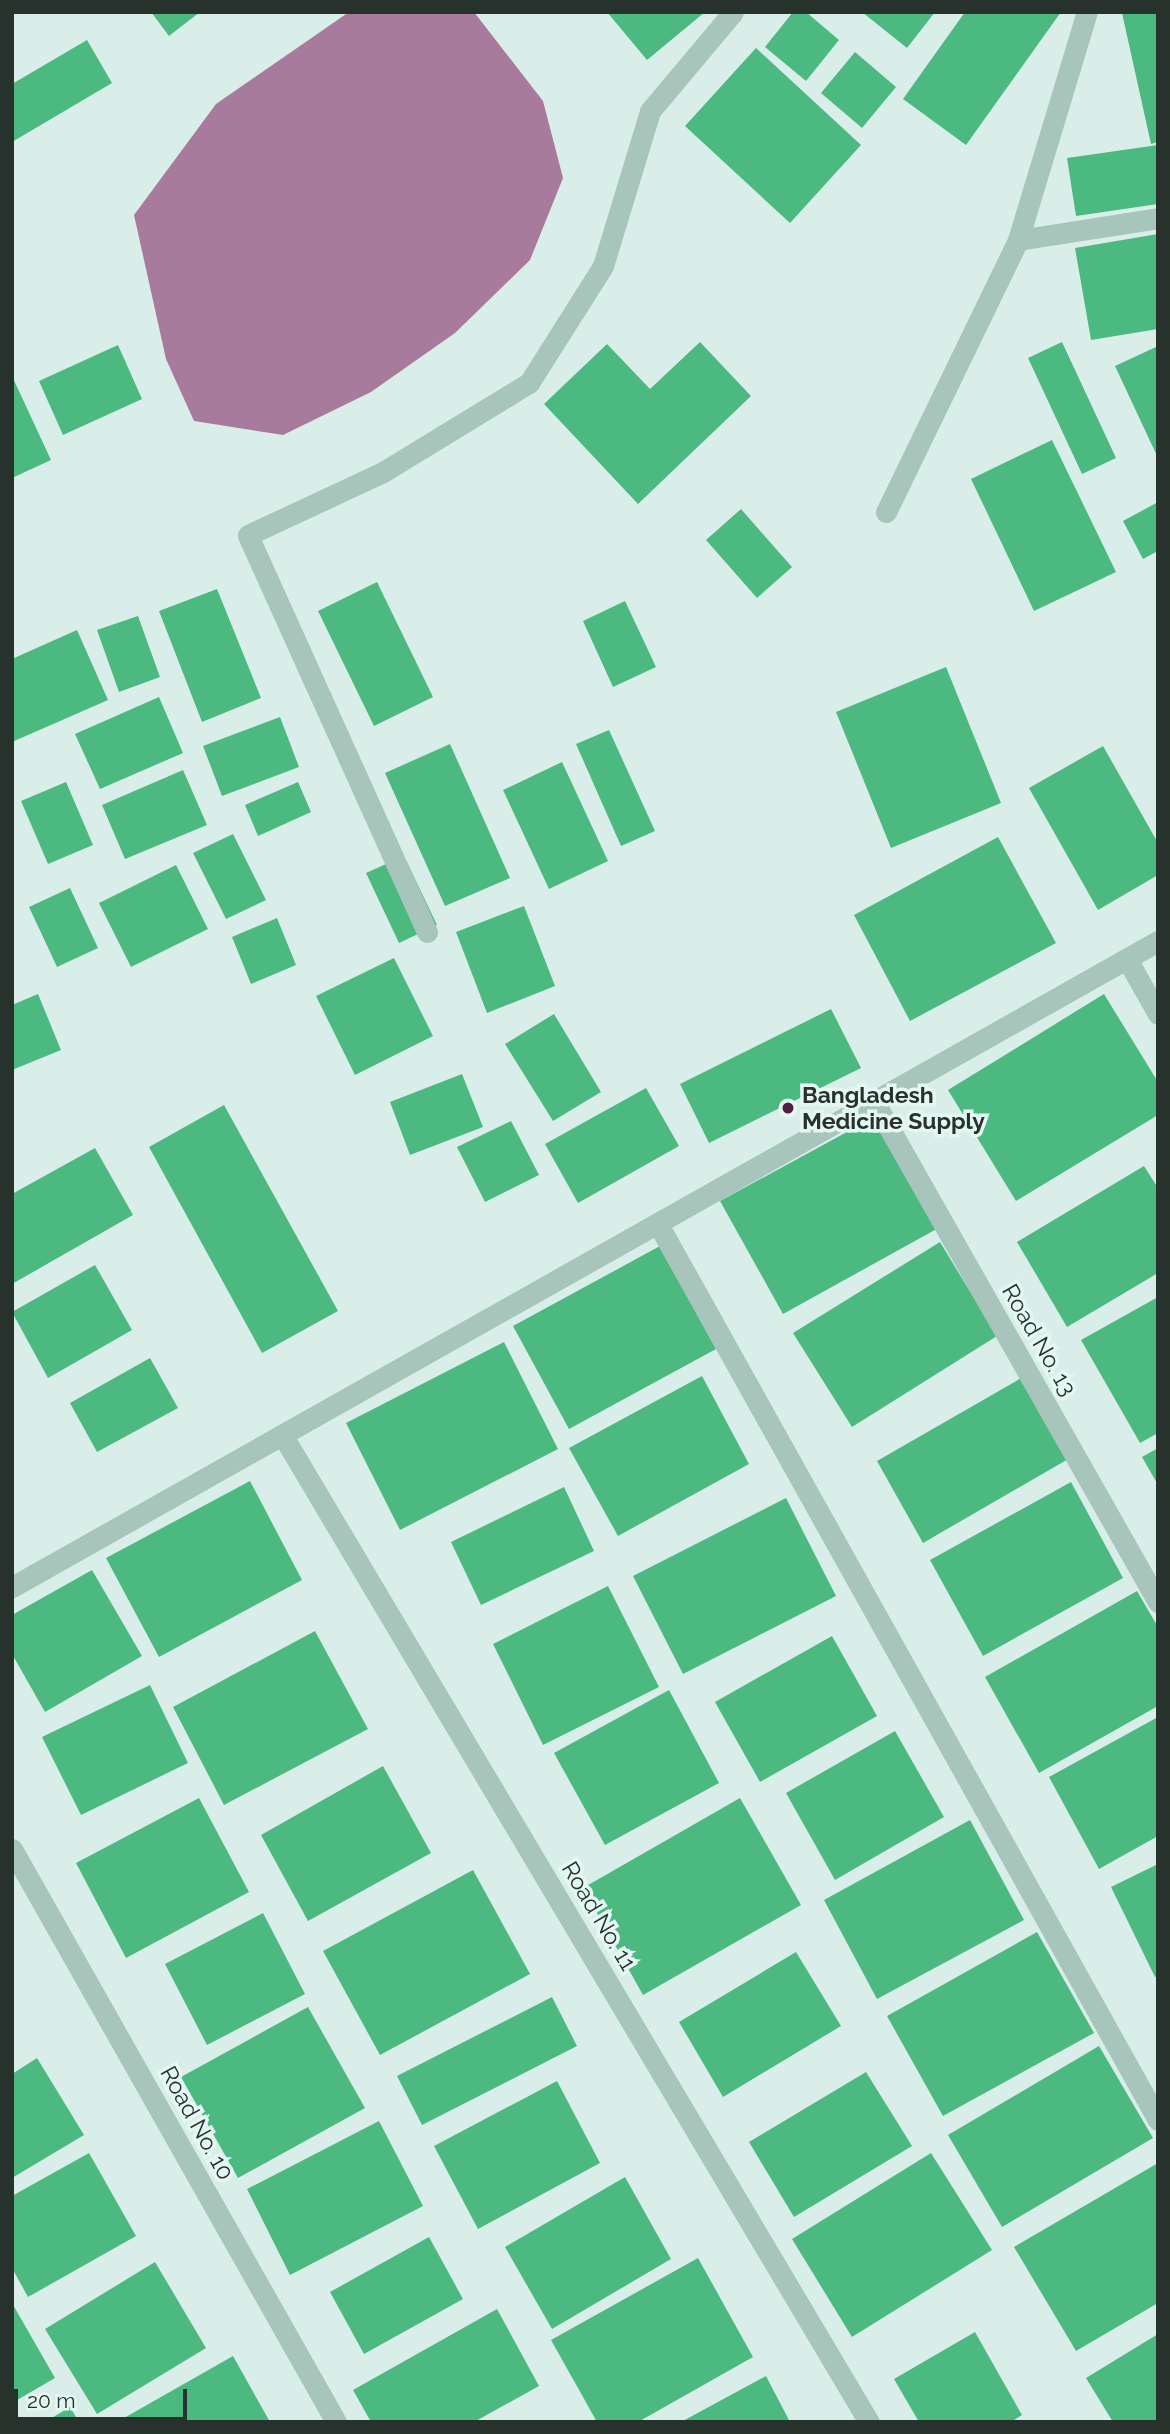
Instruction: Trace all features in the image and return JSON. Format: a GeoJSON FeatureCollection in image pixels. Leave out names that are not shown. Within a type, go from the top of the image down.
{"type":"FeatureCollection","features":[{"type":"Feature","properties":{"kind":"street"},"geometry":{"type":"LineString","coordinates":[[428,932],[248,535],[383,472],[529,383],[603,266],[650,111],[733,12]]}},
{"type":"Feature","properties":{"kind":"street"},"geometry":{"type":"LineString","coordinates":[[886,512],[1018,240],[1087,12]]}},
{"type":"Feature","properties":{"kind":"street"},"geometry":{"type":"LineString","coordinates":[[1018,240],[1158,218]]}},
{"type":"Feature","properties":{"kind":"street"},"geometry":{"type":"LineString","coordinates":[[12,1587],[875,1103],[1158,941]]}},
{"type":"Feature","properties":{"kind":"street"},"geometry":{"type":"LineString","coordinates":[[1127,959],[1158,1014]]}},
{"type":"Feature","properties":{"kind":"street","name":"Road No. 13"},"geometry":{"type":"LineString","coordinates":[[875,1103],[1158,1602]]}},
{"type":"Feature","properties":{"kind":"street"},"geometry":{"type":"LineString","coordinates":[[658,1224],[1158,2120]]}},
{"type":"Feature","properties":{"kind":"street","name":"Road No. 11"},"geometry":{"type":"LineString","coordinates":[[283,1436],[869,2422]]}},
{"type":"Feature","properties":{"kind":"street","name":"Road No. 10"},"geometry":{"type":"LineString","coordinates":[[12,1849],[336,2422]]}},
{"type":"Feature","properties":{"kind":"shaded area"},"geometry":{"type":"Polygon","coordinates":[[[349,12],[474,12],[543,101],[563,178],[530,260],[455,333],[371,392],[283,435],[194,421],[166,359],[134,215],[216,104],[349,12]]]}},
{"type":"Feature","properties":{"kind":"building"},"geometry":{"type":"Polygon","coordinates":[[[151,12],[200,12],[169,36],[151,12]]]}},
{"type":"Feature","properties":{"kind":"building"},"geometry":{"type":"Polygon","coordinates":[[[607,12],[705,12],[647,60],[607,12]]]}},
{"type":"Feature","properties":{"kind":"building"},"geometry":{"type":"Polygon","coordinates":[[[793,12],[806,12],[839,40],[806,81],[765,47],[793,12]]]}},
{"type":"Feature","properties":{"kind":"building"},"geometry":{"type":"Polygon","coordinates":[[[862,12],[935,12],[907,48],[862,12]]]}},
{"type":"Feature","properties":{"kind":"building"},"geometry":{"type":"Polygon","coordinates":[[[965,12],[1061,12],[966,145],[903,99],[965,12]]]}},
{"type":"Feature","properties":{"kind":"building"},"geometry":{"type":"Polygon","coordinates":[[[1158,12],[1158,142],[1151,144],[1122,13],[1158,12]]]}},
{"type":"Feature","properties":{"kind":"building"},"geometry":{"type":"Polygon","coordinates":[[[87,40],[112,83],[12,142],[12,84],[87,40]]]}},
{"type":"Feature","properties":{"kind":"building"},"geometry":{"type":"Polygon","coordinates":[[[756,48],[861,145],[790,223],[685,126],[756,48]]]}},
{"type":"Feature","properties":{"kind":"building"},"geometry":{"type":"Polygon","coordinates":[[[855,52],[896,87],[862,128],[821,93],[855,52]]]}},
{"type":"Feature","properties":{"kind":"building"},"geometry":{"type":"Polygon","coordinates":[[[1158,145],[1158,204],[1076,216],[1067,158],[1158,145]]]}},
{"type":"Feature","properties":{"kind":"building"},"geometry":{"type":"Polygon","coordinates":[[[1158,234],[1158,329],[1091,340],[1075,248],[1158,234]]]}},
{"type":"Feature","properties":{"kind":"building"},"geometry":{"type":"Polygon","coordinates":[[[700,342],[751,396],[638,504],[544,404],[607,344],[650,389],[700,342]]]}},
{"type":"Feature","properties":{"kind":"building"},"geometry":{"type":"Polygon","coordinates":[[[1062,342],[1116,458],[1082,474],[1028,358],[1062,342]]]}},
{"type":"Feature","properties":{"kind":"building"},"geometry":{"type":"Polygon","coordinates":[[[118,345],[142,399],[63,435],[39,381],[118,345]]]}},
{"type":"Feature","properties":{"kind":"building"},"geometry":{"type":"Polygon","coordinates":[[[1158,346],[1158,458],[1115,366],[1158,346]]]}},
{"type":"Feature","properties":{"kind":"building"},"geometry":{"type":"Polygon","coordinates":[[[12,376],[51,460],[12,478],[12,376]]]}},
{"type":"Feature","properties":{"kind":"building"},"geometry":{"type":"Polygon","coordinates":[[[1052,440],[1116,572],[1034,611],[971,479],[1052,440]]]}},
{"type":"Feature","properties":{"kind":"building"},"geometry":{"type":"Polygon","coordinates":[[[1158,502],[1158,551],[1143,559],[1123,521],[1158,502]]]}},
{"type":"Feature","properties":{"kind":"building"},"geometry":{"type":"Polygon","coordinates":[[[741,509],[792,567],[757,598],[706,540],[741,509]]]}},
{"type":"Feature","properties":{"kind":"building"},"geometry":{"type":"Polygon","coordinates":[[[377,582],[433,697],[374,726],[318,611],[377,582]]]}},
{"type":"Feature","properties":{"kind":"building"},"geometry":{"type":"Polygon","coordinates":[[[217,589],[261,698],[202,722],[159,611],[217,589]]]}},
{"type":"Feature","properties":{"kind":"building"},"geometry":{"type":"Polygon","coordinates":[[[625,601],[656,667],[613,687],[583,621],[625,601]]]}},
{"type":"Feature","properties":{"kind":"building"},"geometry":{"type":"Polygon","coordinates":[[[138,616],[160,677],[119,692],[97,630],[138,616]]]}},
{"type":"Feature","properties":{"kind":"building"},"geometry":{"type":"Polygon","coordinates":[[[77,630],[108,700],[12,742],[12,659],[77,630]]]}},
{"type":"Feature","properties":{"kind":"building"},"geometry":{"type":"Polygon","coordinates":[[[946,667],[1001,803],[891,848],[836,712],[946,667]]]}},
{"type":"Feature","properties":{"kind":"building"},"geometry":{"type":"Polygon","coordinates":[[[159,697],[183,753],[100,789],[75,734],[159,697]]]}},
{"type":"Feature","properties":{"kind":"building"},"geometry":{"type":"Polygon","coordinates":[[[280,717],[299,767],[222,796],[203,746],[280,717]]]}},
{"type":"Feature","properties":{"kind":"building"},"geometry":{"type":"Polygon","coordinates":[[[609,730],[655,831],[621,846],[576,744],[609,730]]]}},
{"type":"Feature","properties":{"kind":"building"},"geometry":{"type":"Polygon","coordinates":[[[450,744],[510,878],[445,906],[385,773],[450,744]]]}},
{"type":"Feature","properties":{"kind":"building"},"geometry":{"type":"Polygon","coordinates":[[[1103,746],[1158,843],[1158,875],[1098,910],[1029,788],[1103,746]]]}},
{"type":"Feature","properties":{"kind":"building"},"geometry":{"type":"Polygon","coordinates":[[[562,762],[608,861],[549,889],[503,790],[562,762]]]}},
{"type":"Feature","properties":{"kind":"building"},"geometry":{"type":"Polygon","coordinates":[[[183,770],[207,825],[125,859],[102,805],[183,770]]]}},
{"type":"Feature","properties":{"kind":"building"},"geometry":{"type":"Polygon","coordinates":[[[66,782],[93,845],[48,864],[21,801],[66,782]]]}},
{"type":"Feature","properties":{"kind":"building"},"geometry":{"type":"Polygon","coordinates":[[[298,782],[311,812],[258,836],[245,805],[298,782]]]}},
{"type":"Feature","properties":{"kind":"building"},"geometry":{"type":"Polygon","coordinates":[[[233,834],[266,900],[226,919],[193,853],[233,834]]]}},
{"type":"Feature","properties":{"kind":"building"},"geometry":{"type":"Polygon","coordinates":[[[998,837],[1056,943],[910,1021],[854,915],[998,837]]]}},
{"type":"Feature","properties":{"kind":"building"},"geometry":{"type":"Polygon","coordinates":[[[404,856],[437,925],[399,943],[366,873],[404,856]]]}},
{"type":"Feature","properties":{"kind":"building"},"geometry":{"type":"Polygon","coordinates":[[[176,865],[208,929],[131,967],[99,903],[176,865]]]}},
{"type":"Feature","properties":{"kind":"building"},"geometry":{"type":"Polygon","coordinates":[[[70,888],[98,948],[57,967],[29,907],[70,888]]]}},
{"type":"Feature","properties":{"kind":"building"},"geometry":{"type":"Polygon","coordinates":[[[524,906],[555,986],[487,1013],[456,932],[524,906]]]}},
{"type":"Feature","properties":{"kind":"building"},"geometry":{"type":"Polygon","coordinates":[[[277,918],[296,965],[251,984],[232,937],[277,918]]]}},
{"type":"Feature","properties":{"kind":"building"},"geometry":{"type":"Polygon","coordinates":[[[394,958],[433,1036],[355,1075],[316,996],[394,958]]]}},
{"type":"Feature","properties":{"kind":"building"},"geometry":{"type":"Polygon","coordinates":[[[38,994],[61,1050],[12,1070],[12,1005],[38,994]]]}},
{"type":"Feature","properties":{"kind":"building"},"geometry":{"type":"Polygon","coordinates":[[[1104,994],[1158,1082],[1158,1115],[1016,1201],[948,1090],[1104,994]]]}},
{"type":"Feature","properties":{"kind":"building"},"geometry":{"type":"Polygon","coordinates":[[[831,1009],[861,1068],[709,1143],[680,1084],[831,1009]]]}},
{"type":"Feature","properties":{"kind":"building"},"geometry":{"type":"Polygon","coordinates":[[[554,1014],[601,1092],[553,1121],[505,1044],[554,1014]]]}},
{"type":"Feature","properties":{"kind":"building"},"geometry":{"type":"Polygon","coordinates":[[[462,1074],[483,1127],[410,1155],[390,1102],[462,1074]]]}},
{"type":"Feature","properties":{"kind":"building"},"geometry":{"type":"Polygon","coordinates":[[[646,1088],[679,1146],[578,1203],[545,1144],[646,1088]]]}},
{"type":"Feature","properties":{"kind":"building"},"geometry":{"type":"Polygon","coordinates":[[[224,1105],[338,1311],[262,1353],[149,1147],[224,1105]]]}},
{"type":"Feature","properties":{"kind":"building"},"geometry":{"type":"Polygon","coordinates":[[[880,1114],[942,1226],[783,1314],[720,1201],[880,1114]]]}},
{"type":"Feature","properties":{"kind":"building"},"geometry":{"type":"Polygon","coordinates":[[[511,1121],[539,1175],[485,1202],[457,1147],[511,1121]]]}},
{"type":"Feature","properties":{"kind":"building"},"geometry":{"type":"Polygon","coordinates":[[[95,1148],[133,1215],[12,1284],[12,1194],[95,1148]]]}},
{"type":"Feature","properties":{"kind":"building"},"geometry":{"type":"Polygon","coordinates":[[[1144,1166],[1158,1188],[1158,1273],[1067,1327],[1017,1242],[1144,1166]]]}},
{"type":"Feature","properties":{"kind":"building"},"geometry":{"type":"Polygon","coordinates":[[[940,1242],[997,1336],[852,1427],[793,1333],[940,1242]]]}},
{"type":"Feature","properties":{"kind":"building"},"geometry":{"type":"Polygon","coordinates":[[[660,1246],[716,1349],[569,1429],[513,1326],[660,1246]]]}},
{"type":"Feature","properties":{"kind":"building"},"geometry":{"type":"Polygon","coordinates":[[[95,1265],[132,1330],[48,1378],[12,1312],[95,1265]]]}},
{"type":"Feature","properties":{"kind":"building"},"geometry":{"type":"Polygon","coordinates":[[[1158,1297],[1158,1433],[1140,1443],[1081,1340],[1158,1297]]]}},
{"type":"Feature","properties":{"kind":"building"},"geometry":{"type":"Polygon","coordinates":[[[504,1342],[558,1449],[400,1530],[346,1423],[504,1342]]]}},
{"type":"Feature","properties":{"kind":"building"},"geometry":{"type":"Polygon","coordinates":[[[150,1358],[178,1408],[97,1452],[70,1403],[150,1358]]]}},
{"type":"Feature","properties":{"kind":"building"},"geometry":{"type":"Polygon","coordinates":[[[702,1376],[749,1464],[618,1536],[569,1448],[702,1376]]]}},
{"type":"Feature","properties":{"kind":"building"},"geometry":{"type":"Polygon","coordinates":[[[1023,1377],[1070,1458],[923,1543],[877,1461],[1023,1377]]]}},
{"type":"Feature","properties":{"kind":"building"},"geometry":{"type":"Polygon","coordinates":[[[1158,1448],[1158,1485],[1142,1457],[1158,1448]]]}},
{"type":"Feature","properties":{"kind":"building"},"geometry":{"type":"Polygon","coordinates":[[[250,1481],[302,1580],[159,1657],[106,1558],[250,1481]]]}},
{"type":"Feature","properties":{"kind":"building"},"geometry":{"type":"Polygon","coordinates":[[[1071,1482],[1123,1578],[983,1656],[930,1560],[1071,1482]]]}},
{"type":"Feature","properties":{"kind":"building"},"geometry":{"type":"Polygon","coordinates":[[[564,1487],[594,1551],[481,1605],[451,1542],[564,1487]]]}},
{"type":"Feature","properties":{"kind":"building"},"geometry":{"type":"Polygon","coordinates":[[[786,1498],[836,1596],[683,1674],[633,1576],[786,1498]]]}},
{"type":"Feature","properties":{"kind":"building"},"geometry":{"type":"Polygon","coordinates":[[[92,1570],[142,1656],[45,1712],[12,1654],[12,1615],[92,1570]]]}},
{"type":"Feature","properties":{"kind":"building"},"geometry":{"type":"Polygon","coordinates":[[[608,1586],[659,1687],[543,1745],[493,1644],[608,1586]]]}},
{"type":"Feature","properties":{"kind":"building"},"geometry":{"type":"Polygon","coordinates":[[[1137,1591],[1158,1627],[1158,1706],[1039,1773],[985,1677],[1137,1591]]]}},
{"type":"Feature","properties":{"kind":"building"},"geometry":{"type":"Polygon","coordinates":[[[315,1631],[368,1729],[224,1805],[173,1707],[315,1631]]]}},
{"type":"Feature","properties":{"kind":"building"},"geometry":{"type":"Polygon","coordinates":[[[832,1636],[877,1716],[760,1782],[715,1702],[832,1636]]]}},
{"type":"Feature","properties":{"kind":"building"},"geometry":{"type":"Polygon","coordinates":[[[150,1685],[188,1763],[81,1815],[42,1737],[150,1685]]]}},
{"type":"Feature","properties":{"kind":"building"},"geometry":{"type":"Polygon","coordinates":[[[669,1690],[719,1783],[605,1845],[554,1753],[669,1690]]]}},
{"type":"Feature","properties":{"kind":"building"},"geometry":{"type":"Polygon","coordinates":[[[1158,1717],[1158,1836],[1099,1869],[1049,1777],[1158,1717]]]}},
{"type":"Feature","properties":{"kind":"building"},"geometry":{"type":"Polygon","coordinates":[[[895,1731],[944,1817],[835,1880],[786,1793],[895,1731]]]}},
{"type":"Feature","properties":{"kind":"building"},"geometry":{"type":"Polygon","coordinates":[[[383,1766],[431,1853],[308,1921],[261,1835],[383,1766]]]}},
{"type":"Feature","properties":{"kind":"building"},"geometry":{"type":"Polygon","coordinates":[[[199,1798],[249,1892],[126,1958],[76,1863],[199,1798]]]}},
{"type":"Feature","properties":{"kind":"building"},"geometry":{"type":"Polygon","coordinates":[[[740,1798],[801,1905],[643,1995],[583,1888],[740,1798]]]}},
{"type":"Feature","properties":{"kind":"building"},"geometry":{"type":"Polygon","coordinates":[[[970,1820],[1024,1920],[877,1999],[824,1900],[970,1820]]]}},
{"type":"Feature","properties":{"kind":"building"},"geometry":{"type":"Polygon","coordinates":[[[1158,1864],[1158,1976],[1155,1977],[1111,1887],[1158,1864]]]}},
{"type":"Feature","properties":{"kind":"building"},"geometry":{"type":"Polygon","coordinates":[[[473,1870],[530,1974],[380,2055],[323,1951],[473,1870]]]}},
{"type":"Feature","properties":{"kind":"building"},"geometry":{"type":"Polygon","coordinates":[[[263,1913],[305,1994],[207,2045],[165,1964],[263,1913]]]}},
{"type":"Feature","properties":{"kind":"building"},"geometry":{"type":"Polygon","coordinates":[[[1037,1932],[1094,2033],[943,2116],[887,2016],[1037,1932]]]}},
{"type":"Feature","properties":{"kind":"building"},"geometry":{"type":"Polygon","coordinates":[[[796,1952],[841,2026],[723,2097],[679,2022],[796,1952]]]}},
{"type":"Feature","properties":{"kind":"building"},"geometry":{"type":"Polygon","coordinates":[[[552,1997],[577,2046],[422,2125],[397,2076],[552,1997]]]}},
{"type":"Feature","properties":{"kind":"building"},"geometry":{"type":"Polygon","coordinates":[[[308,2007],[365,2108],[238,2178],[181,2077],[308,2007]]]}},
{"type":"Feature","properties":{"kind":"building"},"geometry":{"type":"Polygon","coordinates":[[[1099,2046],[1153,2138],[1002,2227],[948,2135],[1099,2046]]]}},
{"type":"Feature","properties":{"kind":"building"},"geometry":{"type":"Polygon","coordinates":[[[37,2058],[84,2135],[12,2178],[12,2074],[37,2058]]]}},
{"type":"Feature","properties":{"kind":"building"},"geometry":{"type":"Polygon","coordinates":[[[866,2072],[912,2146],[794,2217],[749,2142],[866,2072]]]}},
{"type":"Feature","properties":{"kind":"building"},"geometry":{"type":"Polygon","coordinates":[[[557,2081],[600,2163],[478,2229],[434,2146],[557,2081]]]}},
{"type":"Feature","properties":{"kind":"building"},"geometry":{"type":"Polygon","coordinates":[[[379,2121],[423,2206],[290,2275],[247,2189],[379,2121]]]}},
{"type":"Feature","properties":{"kind":"building"},"geometry":{"type":"Polygon","coordinates":[[[89,2153],[136,2236],[28,2297],[12,2268],[12,2196],[89,2153]]]}},
{"type":"Feature","properties":{"kind":"building"},"geometry":{"type":"Polygon","coordinates":[[[931,2153],[992,2250],[852,2337],[792,2239],[931,2153]]]}},
{"type":"Feature","properties":{"kind":"building"},"geometry":{"type":"Polygon","coordinates":[[[1158,2163],[1158,2303],[1076,2351],[1014,2247],[1158,2163]]]}},
{"type":"Feature","properties":{"kind":"building"},"geometry":{"type":"Polygon","coordinates":[[[625,2177],[671,2259],[552,2329],[505,2247],[625,2177]]]}},
{"type":"Feature","properties":{"kind":"building"},"geometry":{"type":"Polygon","coordinates":[[[429,2237],[463,2299],[364,2354],[330,2292],[429,2237]]]}},
{"type":"Feature","properties":{"kind":"building"},"geometry":{"type":"Polygon","coordinates":[[[698,2258],[753,2357],[638,2422],[597,2422],[551,2340],[698,2258]]]}},
{"type":"Feature","properties":{"kind":"building"},"geometry":{"type":"Polygon","coordinates":[[[155,2262],[206,2348],[97,2414],[45,2329],[155,2262]]]}},
{"type":"Feature","properties":{"kind":"building"},"geometry":{"type":"Polygon","coordinates":[[[12,2303],[55,2378],[12,2403],[12,2303]]]}},
{"type":"Feature","properties":{"kind":"building"},"geometry":{"type":"Polygon","coordinates":[[[497,2309],[539,2386],[474,2422],[371,2422],[353,2390],[497,2309]]]}},
{"type":"Feature","properties":{"kind":"building"},"geometry":{"type":"Polygon","coordinates":[[[975,2332],[1022,2415],[1011,2422],[919,2422],[894,2379],[975,2332]]]}},
{"type":"Feature","properties":{"kind":"building"},"geometry":{"type":"Polygon","coordinates":[[[1158,2334],[1158,2422],[1113,2422],[1086,2378],[1158,2334]]]}},
{"type":"Feature","properties":{"kind":"building"},"geometry":{"type":"Polygon","coordinates":[[[233,2356],[270,2422],[117,2422],[233,2356]]]}},
{"type":"Feature","properties":{"kind":"building"},"geometry":{"type":"Polygon","coordinates":[[[766,2376],[790,2422],[681,2422],[766,2376]]]}},
{"type":"Feature","properties":{"kind":"building"},"geometry":{"type":"Polygon","coordinates":[[[70,2407],[79,2422],[45,2422],[70,2407]]]}},
{"type":"Feature","properties":{"kind":"place","name":"Bangladesh Medicine Supply"},"geometry":{"type":"Point","coordinates":[788,1108]}}]}
